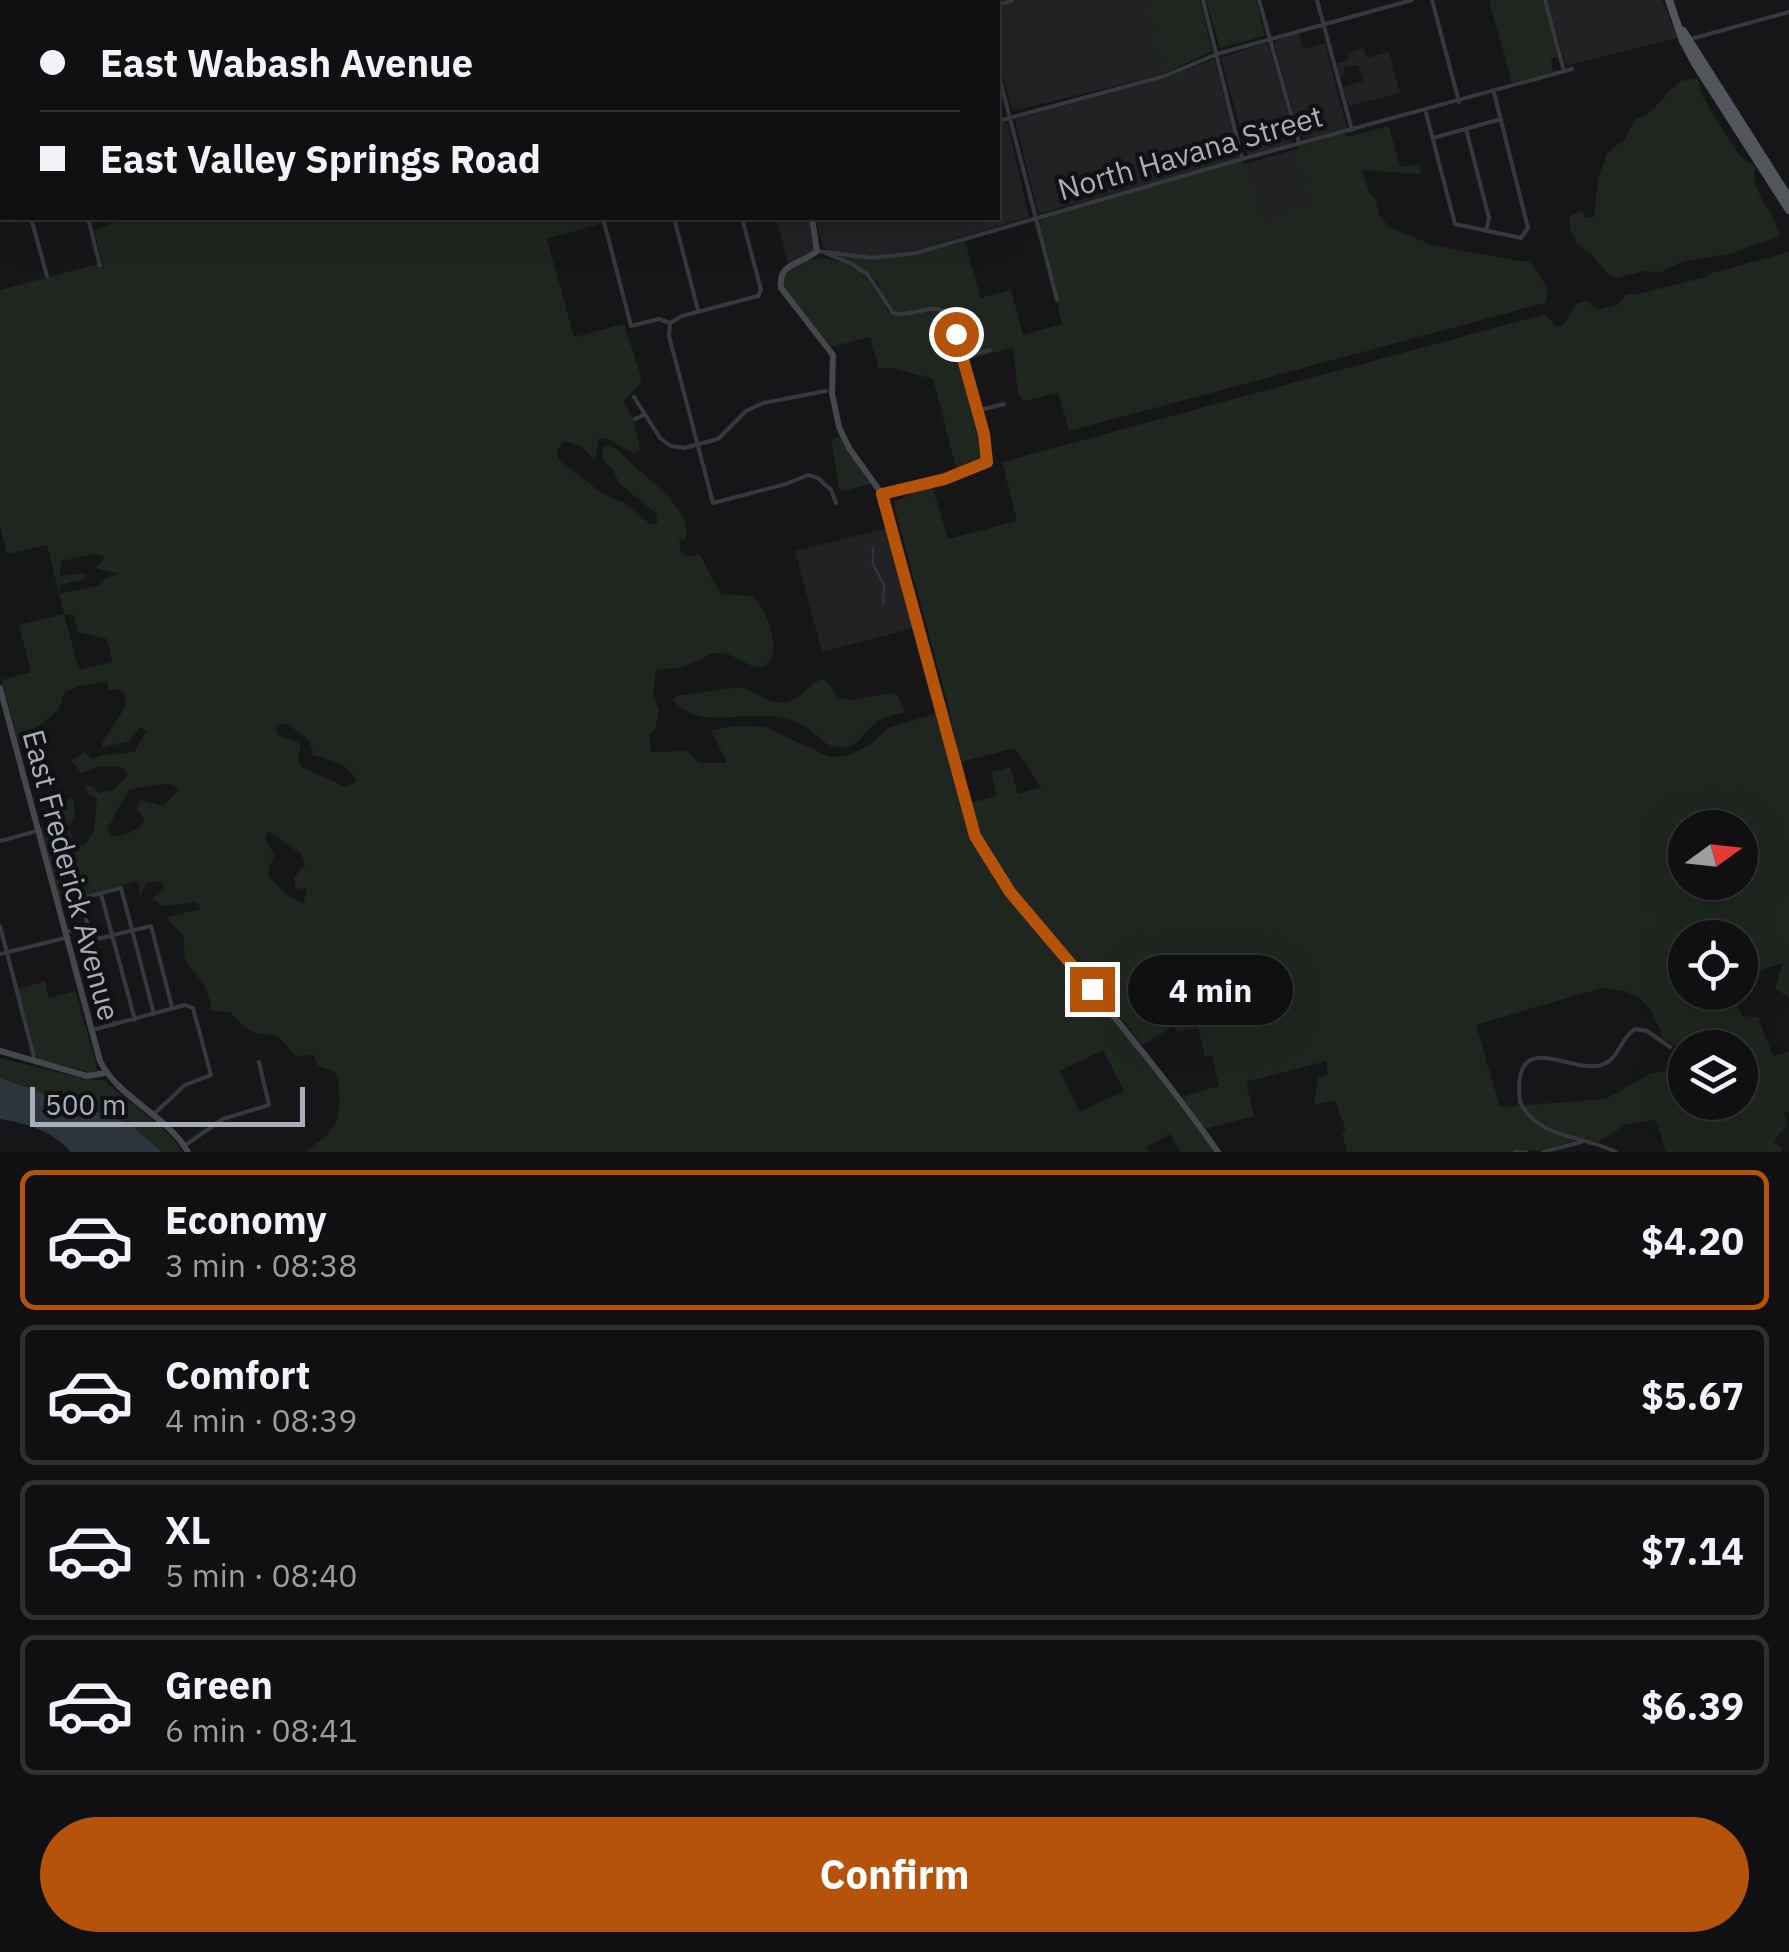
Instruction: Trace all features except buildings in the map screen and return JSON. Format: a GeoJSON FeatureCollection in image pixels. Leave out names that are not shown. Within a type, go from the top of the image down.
{"type":"FeatureCollection","features":[{"type":"Feature","properties":{"kind":"main road"},"geometry":{"type":"LineString","coordinates":[[1669,0],[1686,40],[1789,210]]}},
{"type":"Feature","properties":{"kind":"main road"},"geometry":{"type":"LineString","coordinates":[[1686,40],[1789,198]]}},
{"type":"Feature","properties":{"kind":"street"},"geometry":{"type":"LineString","coordinates":[[1203,0],[1242,159]]}},
{"type":"Feature","properties":{"kind":"street"},"geometry":{"type":"LineString","coordinates":[[1259,0],[1299,143]]}},
{"type":"Feature","properties":{"kind":"street"},"geometry":{"type":"LineString","coordinates":[[1317,0],[1352,130]]}},
{"type":"Feature","properties":{"kind":"street"},"geometry":{"type":"LineString","coordinates":[[1000,121],[1165,76],[1217,54],[1412,0]]}},
{"type":"Feature","properties":{"kind":"street"},"geometry":{"type":"LineString","coordinates":[[1432,0],[1459,102]]}},
{"type":"Feature","properties":{"kind":"street"},"geometry":{"type":"LineString","coordinates":[[1545,0],[1564,72]]}},
{"type":"Feature","properties":{"kind":"street"},"geometry":{"type":"LineString","coordinates":[[1686,40],[1789,12]]}},
{"type":"Feature","properties":{"kind":"street","name":"North Havana Street"},"geometry":{"type":"LineString","coordinates":[[821,252],[866,258],[900,257],[1572,69]]}},
{"type":"Feature","properties":{"kind":"street"},"geometry":{"type":"LineString","coordinates":[[1000,80],[1057,300]]}},
{"type":"Feature","properties":{"kind":"street"},"geometry":{"type":"LineString","coordinates":[[1426,111],[1457,226],[1517,239],[1525,236],[1528,228],[1494,93]]}},
{"type":"Feature","properties":{"kind":"street"},"geometry":{"type":"LineString","coordinates":[[1433,138],[1500,120]]}},
{"type":"Feature","properties":{"kind":"street"},"geometry":{"type":"LineString","coordinates":[[1466,129],[1489,218],[1486,232]]}},
{"type":"Feature","properties":{"kind":"street"},"geometry":{"type":"LineString","coordinates":[[32,220],[47,276]]}},
{"type":"Feature","properties":{"kind":"street"},"geometry":{"type":"LineString","coordinates":[[88,220],[100,266]]}},
{"type":"Feature","properties":{"kind":"street"},"geometry":{"type":"LineString","coordinates":[[603,220],[631,326],[659,319],[670,323],[760,293],[742,220]]}},
{"type":"Feature","properties":{"kind":"street"},"geometry":{"type":"LineString","coordinates":[[675,220],[698,311]]}},
{"type":"Feature","properties":{"kind":"street"},"geometry":{"type":"LineString","coordinates":[[813,220],[821,252]]}},
{"type":"Feature","properties":{"kind":"street"},"geometry":{"type":"LineString","coordinates":[[882,494],[945,479],[987,462],[976,410],[953,323],[944,310],[893,314],[868,275],[821,252],[786,268],[780,277],[781,288],[832,355],[832,393],[839,427],[882,494],[975,836],[1010,892],[1138,1044],[1218,1152]]}},
{"type":"Feature","properties":{"kind":"street"},"geometry":{"type":"LineString","coordinates":[[670,323],[669,336],[713,503],[808,475],[832,490],[836,504]]}},
{"type":"Feature","properties":{"kind":"street"},"geometry":{"type":"LineString","coordinates":[[962,357],[990,350]]}},
{"type":"Feature","properties":{"kind":"street"},"geometry":{"type":"LineString","coordinates":[[634,397],[665,444],[678,448],[718,439],[754,406],[826,390]]}},
{"type":"Feature","properties":{"kind":"street"},"geometry":{"type":"LineString","coordinates":[[976,410],[1004,404]]}},
{"type":"Feature","properties":{"kind":"street"},"geometry":{"type":"LineString","coordinates":[[636,420],[645,414]]}},
{"type":"Feature","properties":{"kind":"street","name":"East Frederick Avenue"},"geometry":{"type":"LineString","coordinates":[[0,688],[4,723],[90,1031],[105,1072]]}},
{"type":"Feature","properties":{"kind":"street"},"geometry":{"type":"LineString","coordinates":[[0,841],[37,831]]}},
{"type":"Feature","properties":{"kind":"street"},"geometry":{"type":"LineString","coordinates":[[114,1025],[81,900],[101,893],[121,888],[154,1014]]}},
{"type":"Feature","properties":{"kind":"street"},"geometry":{"type":"LineString","coordinates":[[101,893],[135,1020]]}},
{"type":"Feature","properties":{"kind":"street"},"geometry":{"type":"LineString","coordinates":[[0,926],[3,953],[35,1061]]}},
{"type":"Feature","properties":{"kind":"street"},"geometry":{"type":"LineString","coordinates":[[3,953],[76,931],[92,938],[151,926],[172,1009]]}},
{"type":"Feature","properties":{"kind":"street"},"geometry":{"type":"LineString","coordinates":[[90,1031],[191,1005],[211,1075],[185,1085],[155,1113]]}},
{"type":"Feature","properties":{"kind":"street"},"geometry":{"type":"LineString","coordinates":[[1616,1152],[1548,1130],[1526,1114],[1519,1095],[1528,1064],[1550,1056],[1584,1067],[1598,1066],[1612,1060],[1624,1037],[1635,1028],[1647,1031],[1668,1046]]}},
{"type":"Feature","properties":{"kind":"street"},"geometry":{"type":"LineString","coordinates":[[0,1051],[87,1076],[105,1072],[118,1087],[155,1113],[186,1149],[222,1119],[268,1106],[259,1062]]}},
{"type":"Feature","properties":{"kind":"street"},"geometry":{"type":"LineString","coordinates":[[1543,1152],[1581,1142]]}},
{"type":"Feature","properties":{"kind":"street"},"geometry":{"type":"LineString","coordinates":[[1515,1152],[1526,1152]]}},
{"type":"Feature","properties":{"kind":"shaded area"},"geometry":{"type":"Polygon","coordinates":[[[1020,0],[1144,0],[1164,74],[1012,111],[1000,66],[1000,7],[1020,0]]]}},
{"type":"Feature","properties":{"kind":"shaded area"},"geometry":{"type":"Polygon","coordinates":[[[1144,0],[1200,0],[1212,51],[1164,74],[1144,0]]]}},
{"type":"Feature","properties":{"kind":"shaded area"},"geometry":{"type":"Polygon","coordinates":[[[1206,0],[1256,0],[1265,36],[1220,48],[1206,0]]]}},
{"type":"Feature","properties":{"kind":"shaded area"},"geometry":{"type":"Polygon","coordinates":[[[1489,0],[1543,0],[1558,57],[1551,59],[1553,72],[1512,83],[1489,0]]]}},
{"type":"Feature","properties":{"kind":"shaded area"},"geometry":{"type":"Polygon","coordinates":[[[1547,0],[1662,0],[1678,38],[1566,66],[1547,0]]]}},
{"type":"Feature","properties":{"kind":"shaded area"},"geometry":{"type":"Polygon","coordinates":[[[1299,33],[1304,49],[1325,43],[1347,129],[1304,139],[1299,134],[1275,46],[1276,41],[1299,33]]]}},
{"type":"Feature","properties":{"kind":"shaded area"},"geometry":{"type":"Polygon","coordinates":[[[1265,43],[1295,137],[1291,144],[1248,156],[1221,58],[1265,43]]]}},
{"type":"Feature","properties":{"kind":"shaded area"},"geometry":{"type":"Polygon","coordinates":[[[1364,48],[1367,58],[1389,52],[1400,93],[1349,106],[1343,87],[1363,81],[1358,65],[1343,68],[1345,75],[1340,77],[1337,63],[1349,60],[1348,53],[1364,48]]]}},
{"type":"Feature","properties":{"kind":"shaded area"},"geometry":{"type":"Polygon","coordinates":[[[1214,59],[1240,155],[1237,159],[1038,214],[1015,119],[1166,78],[1214,59]]]}},
{"type":"Feature","properties":{"kind":"shaded area"},"geometry":{"type":"Polygon","coordinates":[[[1698,78],[1704,98],[1728,137],[1755,167],[1756,186],[1780,236],[1730,254],[1685,261],[1658,273],[1643,271],[1617,278],[1577,244],[1569,217],[1580,211],[1587,218],[1594,217],[1598,180],[1607,153],[1625,139],[1635,120],[1652,111],[1672,88],[1681,81],[1698,78]]]}},
{"type":"Feature","properties":{"kind":"shaded area"},"geometry":{"type":"Polygon","coordinates":[[[1000,123],[1008,125],[1029,217],[904,254],[881,257],[830,252],[823,247],[816,220],[1000,220],[1000,123]]]}},
{"type":"Feature","properties":{"kind":"shaded area"},"geometry":{"type":"Polygon","coordinates":[[[1389,126],[1400,167],[1419,164],[1421,174],[1362,170],[1369,193],[1375,197],[1379,214],[1389,227],[1432,245],[1530,261],[1548,289],[1545,303],[1069,431],[1058,393],[1024,401],[1018,395],[1013,347],[964,361],[955,323],[946,309],[932,307],[898,313],[885,301],[877,282],[867,272],[829,254],[898,256],[965,242],[981,298],[1011,290],[1023,335],[1062,324],[1039,223],[1043,218],[1240,161],[1261,222],[1312,206],[1299,146],[1343,133],[1348,137],[1389,126]]]}},
{"type":"Feature","properties":{"kind":"shaded area"},"geometry":{"type":"Polygon","coordinates":[[[1297,149],[1312,206],[1260,222],[1244,164],[1297,149]]]}},
{"type":"Feature","properties":{"kind":"shaded area"},"geometry":{"type":"Polygon","coordinates":[[[114,220],[601,220],[602,223],[547,239],[574,337],[624,324],[642,380],[624,402],[633,418],[640,448],[634,454],[599,438],[595,461],[581,446],[564,441],[557,450],[559,460],[603,494],[625,503],[650,524],[657,524],[658,515],[620,484],[604,460],[602,449],[606,445],[616,449],[662,490],[681,514],[686,539],[679,541],[680,551],[685,556],[700,555],[721,594],[753,596],[764,612],[773,642],[773,652],[764,667],[754,667],[728,654],[713,653],[684,667],[656,670],[653,695],[659,710],[655,729],[649,734],[651,752],[686,751],[699,763],[727,763],[711,730],[736,726],[765,727],[828,756],[844,757],[869,745],[888,728],[940,712],[972,835],[997,880],[1115,1020],[1215,1152],[1180,1152],[1170,1134],[1147,1147],[1149,1152],[304,1152],[325,1136],[336,1121],[338,1076],[317,1066],[314,1055],[296,1056],[277,1035],[251,1031],[231,1012],[212,1011],[206,989],[186,962],[184,937],[166,917],[202,909],[196,902],[163,906],[152,899],[164,889],[161,881],[147,883],[140,896],[138,881],[59,902],[40,828],[54,824],[58,802],[73,798],[75,818],[68,828],[75,844],[85,845],[94,831],[97,798],[87,794],[85,785],[94,787],[98,793],[113,790],[128,775],[123,767],[100,766],[81,773],[71,760],[85,752],[92,759],[134,752],[147,730],[140,727],[129,741],[103,748],[102,743],[125,708],[125,696],[119,689],[109,690],[107,681],[64,693],[59,709],[38,727],[37,741],[19,745],[2,680],[31,672],[19,625],[64,614],[59,594],[47,545],[7,554],[0,527],[0,290],[98,264],[99,269],[104,268],[94,230],[114,220]],[[95,554],[61,561],[60,576],[84,573],[85,579],[60,585],[59,594],[98,586],[119,574],[95,568],[104,556],[95,554]],[[73,614],[64,615],[79,670],[113,662],[107,639],[78,632],[73,614]],[[285,723],[276,726],[278,735],[301,744],[301,766],[345,787],[356,782],[344,767],[313,755],[307,739],[285,723]],[[168,783],[130,789],[107,829],[116,836],[135,830],[145,820],[136,808],[140,800],[163,806],[180,789],[168,783]],[[268,831],[265,839],[275,854],[269,875],[282,890],[304,903],[307,888],[296,889],[294,878],[305,864],[301,853],[268,831]],[[1103,1050],[1060,1071],[1080,1112],[1124,1091],[1103,1050]]]}},
{"type":"Feature","properties":{"kind":"shaded area"},"geometry":{"type":"Polygon","coordinates":[[[777,220],[810,220],[817,247],[808,256],[788,263],[777,220]]]}},
{"type":"Feature","properties":{"kind":"shaded area"},"geometry":{"type":"Polygon","coordinates":[[[1789,252],[1789,997],[1775,989],[1783,963],[1758,971],[1758,920],[1668,920],[1668,1010],[1740,1010],[1742,1016],[1758,1017],[1773,1056],[1789,1052],[1789,1111],[1784,1113],[1787,1125],[1773,1142],[1782,1148],[1781,1152],[1666,1152],[1656,1120],[1626,1124],[1599,1142],[1579,1139],[1540,1151],[1347,1152],[1342,1132],[1346,1130],[1335,1100],[1314,1105],[1318,1078],[1328,1074],[1326,1061],[1246,1082],[1254,1116],[1205,1129],[1182,1097],[1219,1086],[1212,1056],[1205,1057],[1198,1028],[1177,1032],[1174,1026],[1143,1045],[989,858],[978,836],[970,803],[997,796],[991,772],[1010,767],[1018,794],[1041,787],[1015,748],[960,762],[895,501],[932,484],[948,539],[1017,521],[1002,462],[1545,314],[1556,327],[1563,325],[1576,304],[1587,301],[1598,310],[1618,304],[1627,294],[1706,277],[1789,252]],[[1231,965],[1185,977],[1186,984],[1208,1005],[1238,986],[1231,965]],[[1601,988],[1476,1025],[1500,1107],[1606,1099],[1651,1073],[1668,1071],[1668,1120],[1758,1120],[1758,1030],[1668,1030],[1668,1041],[1642,1001],[1626,992],[1601,988]]]}},
{"type":"Feature","properties":{"kind":"shaded area"},"geometry":{"type":"Polygon","coordinates":[[[820,258],[847,264],[864,275],[889,313],[929,311],[950,319],[986,459],[956,468],[933,379],[889,367],[879,369],[870,337],[830,347],[782,286],[783,273],[802,261],[820,258]]]}},
{"type":"Feature","properties":{"kind":"shaded area"},"geometry":{"type":"Polygon","coordinates":[[[841,437],[874,483],[844,491],[839,488],[831,439],[841,437]]]}},
{"type":"Feature","properties":{"kind":"shaded area"},"geometry":{"type":"Polygon","coordinates":[[[891,527],[917,627],[822,652],[795,551],[891,527]]]}},
{"type":"Feature","properties":{"kind":"shaded area"},"geometry":{"type":"Polygon","coordinates":[[[823,679],[838,698],[897,695],[905,712],[882,719],[855,743],[838,747],[790,720],[763,716],[707,717],[682,708],[672,699],[739,688],[783,702],[795,699],[823,679]]]}},
{"type":"Feature","properties":{"kind":"shaded area"},"geometry":{"type":"Polygon","coordinates":[[[45,981],[49,998],[75,991],[97,1067],[95,1073],[40,1060],[35,1055],[18,989],[45,981]]]}},
{"type":"Feature","properties":{"kind":"shaded area"},"geometry":{"type":"Polygon","coordinates":[[[0,1058],[104,1080],[156,1122],[182,1152],[162,1152],[128,1123],[0,1078],[0,1058]]]}},
{"type":"Feature","properties":{"kind":"shaded area"},"geometry":{"type":"Polygon","coordinates":[[[0,1078],[128,1123],[162,1152],[71,1152],[38,1129],[0,1119],[0,1078]]]}},
{"type":"Feature","properties":{"kind":"waterway"},"geometry":{"type":"LineString","coordinates":[[873,548],[873,564],[884,585],[883,604]]}},
{"type":"Feature","properties":{"kind":"route"},"geometry":{"type":"LineString","coordinates":[[956,334],[984,434],[986,465],[882,494],[975,836],[1010,892],[1092,989]]}}]}
